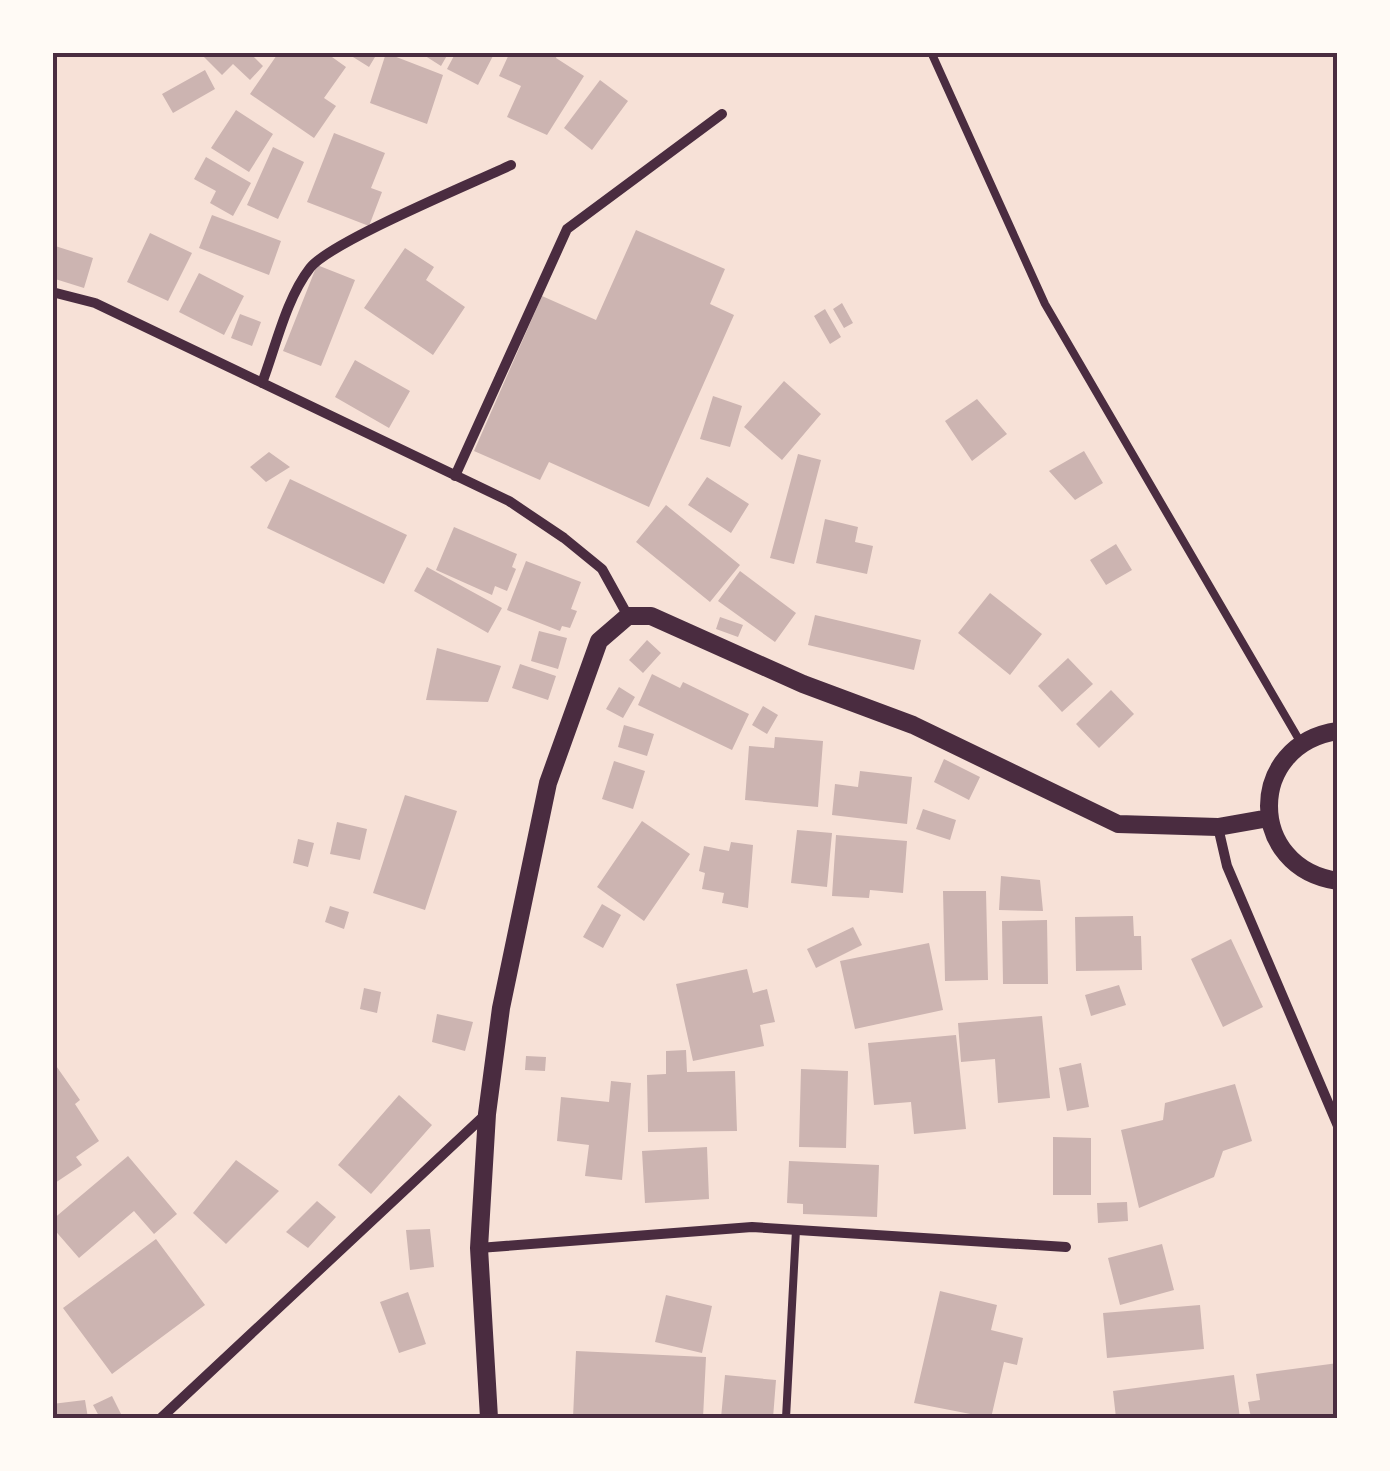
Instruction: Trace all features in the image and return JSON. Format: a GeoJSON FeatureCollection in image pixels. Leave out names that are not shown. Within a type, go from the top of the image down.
{"type":"FeatureCollection","features":[{"type":"Feature","properties":{"kind":"street"},"geometry":{"type":"LineString","coordinates":[[455,476],[567,229],[722,114]]}},
{"type":"Feature","properties":{"kind":"street"},"geometry":{"type":"LineString","coordinates":[[262,383],[300,283],[313,264],[344,244],[510,165]]}},
{"type":"Feature","properties":{"kind":"street"},"geometry":{"type":"LineString","coordinates":[[52,292],[96,303],[509,501],[602,569],[628,616]]}},
{"type":"Feature","properties":{"kind":"street"},"geometry":{"type":"LineString","coordinates":[[489,1418],[479,1248],[486,1114],[501,1008],[548,782],[599,641],[628,616],[651,616],[803,684],[914,725],[1118,824],[1218,827],[1269,818]]}},
{"type":"Feature","properties":{"kind":"street"},"geometry":{"type":"LineString","coordinates":[[1338,731],[1302,743],[1285,757],[1268,796],[1269,818],[1276,839],[1288,856],[1304,871],[1338,881]]}},
{"type":"Feature","properties":{"kind":"street"},"geometry":{"type":"LineString","coordinates":[[1218,827],[1228,866],[1338,1126]]}},
{"type":"Feature","properties":{"kind":"street"},"geometry":{"type":"LineString","coordinates":[[161,1418],[486,1114]]}},
{"type":"Feature","properties":{"kind":"street"},"geometry":{"type":"LineString","coordinates":[[479,1248],[752,1227],[1066,1247]]}},
{"type":"Feature","properties":{"kind":"lane"},"geometry":{"type":"LineString","coordinates":[[932,52],[1045,304],[1302,743]]}},
{"type":"Feature","properties":{"kind":"lane"},"geometry":{"type":"LineString","coordinates":[[786,1418],[796,1230]]}},
{"type":"Feature","properties":{"kind":"building"},"geometry":{"type":"Polygon","coordinates":[[[208,52],[249,52],[263,66],[250,80],[233,64],[222,75],[204,57],[208,52]]]}},
{"type":"Feature","properties":{"kind":"building"},"geometry":{"type":"Polygon","coordinates":[[[279,52],[325,52],[346,67],[324,98],[336,106],[314,138],[250,94],[279,52]]]}},
{"type":"Feature","properties":{"kind":"building"},"geometry":{"type":"Polygon","coordinates":[[[345,52],[378,52],[369,67],[345,52]]]}},
{"type":"Feature","properties":{"kind":"building"},"geometry":{"type":"Polygon","coordinates":[[[419,52],[449,52],[441,66],[419,52]]]}},
{"type":"Feature","properties":{"kind":"building"},"geometry":{"type":"Polygon","coordinates":[[[456,52],[495,52],[478,85],[447,69],[456,52]]]}},
{"type":"Feature","properties":{"kind":"building"},"geometry":{"type":"Polygon","coordinates":[[[510,52],[558,52],[556,58],[584,76],[547,135],[507,117],[521,86],[499,76],[510,52]]]}},
{"type":"Feature","properties":{"kind":"building"},"geometry":{"type":"Polygon","coordinates":[[[386,53],[443,75],[427,124],[370,103],[386,53]]]}},
{"type":"Feature","properties":{"kind":"building"},"geometry":{"type":"Polygon","coordinates":[[[205,70],[215,89],[173,113],[162,94],[205,70]]]}},
{"type":"Feature","properties":{"kind":"building"},"geometry":{"type":"Polygon","coordinates":[[[600,80],[628,101],[592,150],[564,128],[600,80]]]}},
{"type":"Feature","properties":{"kind":"building"},"geometry":{"type":"Polygon","coordinates":[[[236,110],[273,134],[249,172],[211,148],[236,110]]]}},
{"type":"Feature","properties":{"kind":"building"},"geometry":{"type":"Polygon","coordinates":[[[334,133],[385,153],[371,188],[382,192],[369,226],[307,202],[334,133]]]}},
{"type":"Feature","properties":{"kind":"building"},"geometry":{"type":"Polygon","coordinates":[[[273,147],[304,162],[278,219],[247,205],[273,147]]]}},
{"type":"Feature","properties":{"kind":"building"},"geometry":{"type":"Polygon","coordinates":[[[206,157],[251,183],[233,216],[210,203],[216,191],[194,179],[206,157]]]}},
{"type":"Feature","properties":{"kind":"building"},"geometry":{"type":"Polygon","coordinates":[[[212,215],[281,241],[269,275],[199,248],[212,215]]]}},
{"type":"Feature","properties":{"kind":"building"},"geometry":{"type":"Polygon","coordinates":[[[636,230],[725,269],[710,304],[734,315],[649,507],[549,462],[540,480],[474,451],[542,296],[596,320],[636,230]]]}},
{"type":"Feature","properties":{"kind":"building"},"geometry":{"type":"Polygon","coordinates":[[[150,233],[192,253],[168,301],[127,282],[150,233]]]}},
{"type":"Feature","properties":{"kind":"building"},"geometry":{"type":"Polygon","coordinates":[[[52,245],[93,258],[84,288],[52,278],[52,245]]]}},
{"type":"Feature","properties":{"kind":"building"},"geometry":{"type":"Polygon","coordinates":[[[405,248],[434,267],[426,280],[465,307],[433,355],[364,308],[405,248]]]}},
{"type":"Feature","properties":{"kind":"building"},"geometry":{"type":"Polygon","coordinates":[[[317,265],[355,280],[321,366],[283,351],[317,265]]]}},
{"type":"Feature","properties":{"kind":"building"},"geometry":{"type":"Polygon","coordinates":[[[199,273],[244,296],[224,335],[179,312],[199,273]]]}},
{"type":"Feature","properties":{"kind":"building"},"geometry":{"type":"Polygon","coordinates":[[[842,303],[853,323],[844,328],[833,309],[842,303]]]}},
{"type":"Feature","properties":{"kind":"building"},"geometry":{"type":"Polygon","coordinates":[[[825,309],[841,337],[830,344],[814,316],[825,309]]]}},
{"type":"Feature","properties":{"kind":"building"},"geometry":{"type":"Polygon","coordinates":[[[240,314],[261,322],[252,346],[231,338],[240,314]]]}},
{"type":"Feature","properties":{"kind":"building"},"geometry":{"type":"Polygon","coordinates":[[[355,360],[410,391],[389,428],[335,397],[355,360]]]}},
{"type":"Feature","properties":{"kind":"building"},"geometry":{"type":"Polygon","coordinates":[[[784,381],[821,414],[782,460],[744,427],[784,381]]]}},
{"type":"Feature","properties":{"kind":"building"},"geometry":{"type":"Polygon","coordinates":[[[713,396],[742,406],[730,447],[700,439],[713,396]]]}},
{"type":"Feature","properties":{"kind":"building"},"geometry":{"type":"Polygon","coordinates":[[[977,399],[1007,434],[972,461],[945,421],[977,399]]]}},
{"type":"Feature","properties":{"kind":"building"},"geometry":{"type":"Polygon","coordinates":[[[1084,451],[1103,483],[1075,500],[1049,471],[1084,451]]]}},
{"type":"Feature","properties":{"kind":"building"},"geometry":{"type":"Polygon","coordinates":[[[269,452],[290,467],[266,482],[250,467],[269,452]]]}},
{"type":"Feature","properties":{"kind":"building"},"geometry":{"type":"Polygon","coordinates":[[[798,454],[821,460],[794,564],[770,558],[798,454]]]}},
{"type":"Feature","properties":{"kind":"building"},"geometry":{"type":"Polygon","coordinates":[[[707,477],[749,504],[731,533],[688,505],[707,477]]]}},
{"type":"Feature","properties":{"kind":"building"},"geometry":{"type":"Polygon","coordinates":[[[290,479],[407,535],[384,584],[267,528],[290,479]]]}},
{"type":"Feature","properties":{"kind":"building"},"geometry":{"type":"Polygon","coordinates":[[[666,505],[740,565],[710,602],[636,542],[666,505]]]}},
{"type":"Feature","properties":{"kind":"building"},"geometry":{"type":"Polygon","coordinates":[[[825,519],[858,527],[855,542],[873,546],[867,574],[816,563],[825,519]]]}},
{"type":"Feature","properties":{"kind":"building"},"geometry":{"type":"Polygon","coordinates":[[[454,527],[517,554],[507,591],[495,586],[492,595],[436,570],[454,527]]]}},
{"type":"Feature","properties":{"kind":"building"},"geometry":{"type":"Polygon","coordinates":[[[1116,544],[1132,570],[1106,585],[1090,560],[1116,544]]]}},
{"type":"Feature","properties":{"kind":"building"},"geometry":{"type":"Polygon","coordinates":[[[526,561],[581,582],[571,609],[577,611],[570,628],[562,626],[560,631],[507,610],[526,561]]]}},
{"type":"Feature","properties":{"kind":"building"},"geometry":{"type":"Polygon","coordinates":[[[427,567],[502,608],[488,633],[414,591],[427,567]]]}},
{"type":"Feature","properties":{"kind":"building"},"geometry":{"type":"Polygon","coordinates":[[[740,571],[796,613],[775,642],[718,601],[740,571]]]}},
{"type":"Feature","properties":{"kind":"building"},"geometry":{"type":"Polygon","coordinates":[[[990,593],[1042,634],[1010,675],[958,633],[990,593]]]}},
{"type":"Feature","properties":{"kind":"building"},"geometry":{"type":"Polygon","coordinates":[[[815,615],[921,640],[914,670],[808,645],[815,615]]]}},
{"type":"Feature","properties":{"kind":"building"},"geometry":{"type":"Polygon","coordinates":[[[720,617],[743,625],[738,637],[716,629],[720,617]]]}},
{"type":"Feature","properties":{"kind":"building"},"geometry":{"type":"Polygon","coordinates":[[[539,631],[567,638],[558,669],[531,661],[539,631]]]}},
{"type":"Feature","properties":{"kind":"building"},"geometry":{"type":"Polygon","coordinates":[[[647,640],[661,653],[643,673],[629,660],[647,640]]]}},
{"type":"Feature","properties":{"kind":"building"},"geometry":{"type":"Polygon","coordinates":[[[437,648],[501,666],[488,702],[426,700],[437,648]]]}},
{"type":"Feature","properties":{"kind":"building"},"geometry":{"type":"Polygon","coordinates":[[[1068,658],[1093,684],[1062,712],[1038,686],[1068,658]]]}},
{"type":"Feature","properties":{"kind":"building"},"geometry":{"type":"Polygon","coordinates":[[[520,664],[556,676],[548,700],[512,688],[520,664]]]}},
{"type":"Feature","properties":{"kind":"building"},"geometry":{"type":"Polygon","coordinates":[[[652,674],[680,688],[683,682],[749,714],[732,750],[638,705],[652,674]]]}},
{"type":"Feature","properties":{"kind":"building"},"geometry":{"type":"Polygon","coordinates":[[[619,687],[635,697],[623,718],[606,709],[619,687]]]}},
{"type":"Feature","properties":{"kind":"building"},"geometry":{"type":"Polygon","coordinates":[[[1111,690],[1134,714],[1099,748],[1076,724],[1111,690]]]}},
{"type":"Feature","properties":{"kind":"building"},"geometry":{"type":"Polygon","coordinates":[[[763,706],[778,715],[767,734],[752,725],[763,706]]]}},
{"type":"Feature","properties":{"kind":"building"},"geometry":{"type":"Polygon","coordinates":[[[624,725],[654,734],[647,756],[618,747],[624,725]]]}},
{"type":"Feature","properties":{"kind":"building"},"geometry":{"type":"Polygon","coordinates":[[[775,737],[823,741],[818,807],[745,800],[749,746],[774,748],[775,737]]]}},
{"type":"Feature","properties":{"kind":"building"},"geometry":{"type":"Polygon","coordinates":[[[944,759],[980,777],[969,800],[934,782],[944,759]]]}},
{"type":"Feature","properties":{"kind":"building"},"geometry":{"type":"Polygon","coordinates":[[[614,761],[645,771],[633,809],[602,799],[614,761]]]}},
{"type":"Feature","properties":{"kind":"building"},"geometry":{"type":"Polygon","coordinates":[[[860,771],[912,777],[907,824],[832,815],[835,784],[858,787],[860,771]]]}},
{"type":"Feature","properties":{"kind":"building"},"geometry":{"type":"Polygon","coordinates":[[[405,795],[457,811],[425,910],[373,893],[405,795]]]}},
{"type":"Feature","properties":{"kind":"building"},"geometry":{"type":"Polygon","coordinates":[[[923,809],[956,820],[950,840],[916,829],[923,809]]]}},
{"type":"Feature","properties":{"kind":"building"},"geometry":{"type":"Polygon","coordinates":[[[642,821],[690,854],[644,921],[597,887],[642,821]]]}},
{"type":"Feature","properties":{"kind":"building"},"geometry":{"type":"Polygon","coordinates":[[[337,822],[367,829],[360,860],[330,854],[337,822]]]}},
{"type":"Feature","properties":{"kind":"building"},"geometry":{"type":"Polygon","coordinates":[[[797,830],[832,833],[827,887],[791,883],[797,830]]]}},
{"type":"Feature","properties":{"kind":"building"},"geometry":{"type":"Polygon","coordinates":[[[836,835],[907,841],[903,893],[870,890],[869,898],[832,896],[836,835]]]}},
{"type":"Feature","properties":{"kind":"building"},"geometry":{"type":"Polygon","coordinates":[[[298,839],[314,843],[308,867],[293,863],[298,839]]]}},
{"type":"Feature","properties":{"kind":"building"},"geometry":{"type":"Polygon","coordinates":[[[731,842],[753,845],[748,908],[722,903],[724,893],[702,889],[705,873],[699,871],[704,846],[729,851],[731,842]]]}},
{"type":"Feature","properties":{"kind":"building"},"geometry":{"type":"Polygon","coordinates":[[[1001,876],[1040,880],[1043,911],[999,910],[1001,876]]]}},
{"type":"Feature","properties":{"kind":"building"},"geometry":{"type":"Polygon","coordinates":[[[943,891],[986,891],[988,980],[945,981],[943,891]]]}},
{"type":"Feature","properties":{"kind":"building"},"geometry":{"type":"Polygon","coordinates":[[[602,904],[621,915],[603,948],[583,937],[602,904]]]}},
{"type":"Feature","properties":{"kind":"building"},"geometry":{"type":"Polygon","coordinates":[[[330,906],[349,912],[344,929],[325,922],[330,906]]]}},
{"type":"Feature","properties":{"kind":"building"},"geometry":{"type":"Polygon","coordinates":[[[1133,916],[1134,936],[1141,936],[1142,970],[1076,971],[1075,917],[1133,916]]]}},
{"type":"Feature","properties":{"kind":"building"},"geometry":{"type":"Polygon","coordinates":[[[1047,920],[1048,984],[1003,984],[1002,921],[1047,920]]]}},
{"type":"Feature","properties":{"kind":"building"},"geometry":{"type":"Polygon","coordinates":[[[853,927],[862,945],[816,968],[807,949],[853,927]]]}},
{"type":"Feature","properties":{"kind":"building"},"geometry":{"type":"Polygon","coordinates":[[[1231,939],[1263,1007],[1223,1027],[1191,959],[1231,939]]]}},
{"type":"Feature","properties":{"kind":"building"},"geometry":{"type":"Polygon","coordinates":[[[929,943],[943,1010],[855,1029],[840,961],[929,943]]]}},
{"type":"Feature","properties":{"kind":"building"},"geometry":{"type":"Polygon","coordinates":[[[747,969],[753,993],[767,989],[775,1022],[760,1025],[764,1046],[693,1061],[676,984],[747,969]]]}},
{"type":"Feature","properties":{"kind":"building"},"geometry":{"type":"Polygon","coordinates":[[[1119,985],[1126,1005],[1091,1016],[1085,995],[1119,985]]]}},
{"type":"Feature","properties":{"kind":"building"},"geometry":{"type":"Polygon","coordinates":[[[364,988],[381,992],[377,1013],[360,1009],[364,988]]]}},
{"type":"Feature","properties":{"kind":"building"},"geometry":{"type":"Polygon","coordinates":[[[437,1014],[473,1022],[465,1051],[432,1042],[437,1014]]]}},
{"type":"Feature","properties":{"kind":"building"},"geometry":{"type":"Polygon","coordinates":[[[1042,1016],[1050,1098],[998,1103],[995,1059],[961,1062],[958,1023],[1042,1016]]]}},
{"type":"Feature","properties":{"kind":"building"},"geometry":{"type":"Polygon","coordinates":[[[956,1035],[966,1129],[914,1134],[911,1102],[874,1105],[868,1043],[956,1035]]]}},
{"type":"Feature","properties":{"kind":"building"},"geometry":{"type":"Polygon","coordinates":[[[686,1050],[687,1072],[735,1071],[737,1131],[648,1132],[647,1075],[666,1074],[666,1051],[686,1050]]]}},
{"type":"Feature","properties":{"kind":"building"},"geometry":{"type":"Polygon","coordinates":[[[526,1056],[546,1057],[545,1071],[525,1070],[526,1056]]]}},
{"type":"Feature","properties":{"kind":"building"},"geometry":{"type":"Polygon","coordinates":[[[52,1060],[80,1100],[75,1104],[99,1141],[76,1157],[82,1165],[52,1185],[52,1060]]]}},
{"type":"Feature","properties":{"kind":"building"},"geometry":{"type":"Polygon","coordinates":[[[1081,1063],[1089,1107],[1067,1111],[1059,1068],[1081,1063]]]}},
{"type":"Feature","properties":{"kind":"building"},"geometry":{"type":"Polygon","coordinates":[[[801,1069],[848,1071],[846,1148],[799,1147],[801,1069]]]}},
{"type":"Feature","properties":{"kind":"building"},"geometry":{"type":"Polygon","coordinates":[[[611,1081],[631,1083],[622,1180],[585,1176],[589,1145],[557,1141],[561,1097],[609,1102],[611,1081]]]}},
{"type":"Feature","properties":{"kind":"building"},"geometry":{"type":"Polygon","coordinates":[[[1235,1084],[1252,1141],[1223,1151],[1214,1177],[1139,1208],[1121,1130],[1163,1120],[1165,1103],[1235,1084]]]}},
{"type":"Feature","properties":{"kind":"building"},"geometry":{"type":"Polygon","coordinates":[[[399,1095],[432,1125],[371,1194],[338,1165],[399,1095]]]}},
{"type":"Feature","properties":{"kind":"building"},"geometry":{"type":"Polygon","coordinates":[[[1053,1137],[1091,1138],[1091,1195],[1053,1195],[1053,1137]]]}},
{"type":"Feature","properties":{"kind":"building"},"geometry":{"type":"Polygon","coordinates":[[[707,1147],[709,1199],[645,1203],[642,1151],[707,1147]]]}},
{"type":"Feature","properties":{"kind":"building"},"geometry":{"type":"Polygon","coordinates":[[[128,1156],[177,1214],[154,1234],[134,1211],[79,1258],[52,1227],[52,1220],[128,1156]]]}},
{"type":"Feature","properties":{"kind":"building"},"geometry":{"type":"Polygon","coordinates":[[[236,1160],[279,1191],[226,1244],[193,1213],[236,1160]]]}},
{"type":"Feature","properties":{"kind":"building"},"geometry":{"type":"Polygon","coordinates":[[[789,1161],[879,1165],[877,1217],[803,1214],[803,1204],[787,1203],[789,1161]]]}},
{"type":"Feature","properties":{"kind":"building"},"geometry":{"type":"Polygon","coordinates":[[[317,1201],[336,1217],[308,1248],[286,1232],[317,1201]]]}},
{"type":"Feature","properties":{"kind":"building"},"geometry":{"type":"Polygon","coordinates":[[[1127,1202],[1128,1221],[1098,1223],[1097,1203],[1127,1202]]]}},
{"type":"Feature","properties":{"kind":"building"},"geometry":{"type":"Polygon","coordinates":[[[430,1229],[434,1267],[410,1270],[406,1230],[430,1229]]]}},
{"type":"Feature","properties":{"kind":"building"},"geometry":{"type":"Polygon","coordinates":[[[156,1239],[205,1305],[112,1374],[63,1308],[156,1239]]]}},
{"type":"Feature","properties":{"kind":"building"},"geometry":{"type":"Polygon","coordinates":[[[1162,1244],[1174,1290],[1120,1305],[1108,1258],[1162,1244]]]}},
{"type":"Feature","properties":{"kind":"building"},"geometry":{"type":"Polygon","coordinates":[[[940,1291],[997,1305],[991,1330],[1023,1338],[1017,1365],[1004,1362],[991,1418],[914,1403],[940,1291]]]}},
{"type":"Feature","properties":{"kind":"building"},"geometry":{"type":"Polygon","coordinates":[[[408,1292],[426,1344],[399,1353],[380,1302],[408,1292]]]}},
{"type":"Feature","properties":{"kind":"building"},"geometry":{"type":"Polygon","coordinates":[[[666,1295],[712,1306],[702,1353],[655,1342],[666,1295]]]}},
{"type":"Feature","properties":{"kind":"building"},"geometry":{"type":"Polygon","coordinates":[[[1200,1305],[1204,1349],[1107,1358],[1103,1313],[1200,1305]]]}},
{"type":"Feature","properties":{"kind":"building"},"geometry":{"type":"Polygon","coordinates":[[[576,1351],[706,1357],[703,1418],[573,1418],[576,1351]]]}},
{"type":"Feature","properties":{"kind":"building"},"geometry":{"type":"Polygon","coordinates":[[[1338,1363],[1338,1418],[1251,1418],[1248,1402],[1260,1400],[1256,1374],[1338,1363]]]}},
{"type":"Feature","properties":{"kind":"building"},"geometry":{"type":"Polygon","coordinates":[[[725,1375],[776,1380],[773,1418],[721,1418],[725,1375]]]}},
{"type":"Feature","properties":{"kind":"building"},"geometry":{"type":"Polygon","coordinates":[[[1234,1375],[1240,1418],[1116,1418],[1113,1391],[1234,1375]]]}},
{"type":"Feature","properties":{"kind":"building"},"geometry":{"type":"Polygon","coordinates":[[[112,1396],[123,1418],[100,1418],[93,1405],[112,1396]]]}},
{"type":"Feature","properties":{"kind":"building"},"geometry":{"type":"Polygon","coordinates":[[[85,1400],[88,1418],[52,1418],[52,1404],[85,1400]]]}}]}
